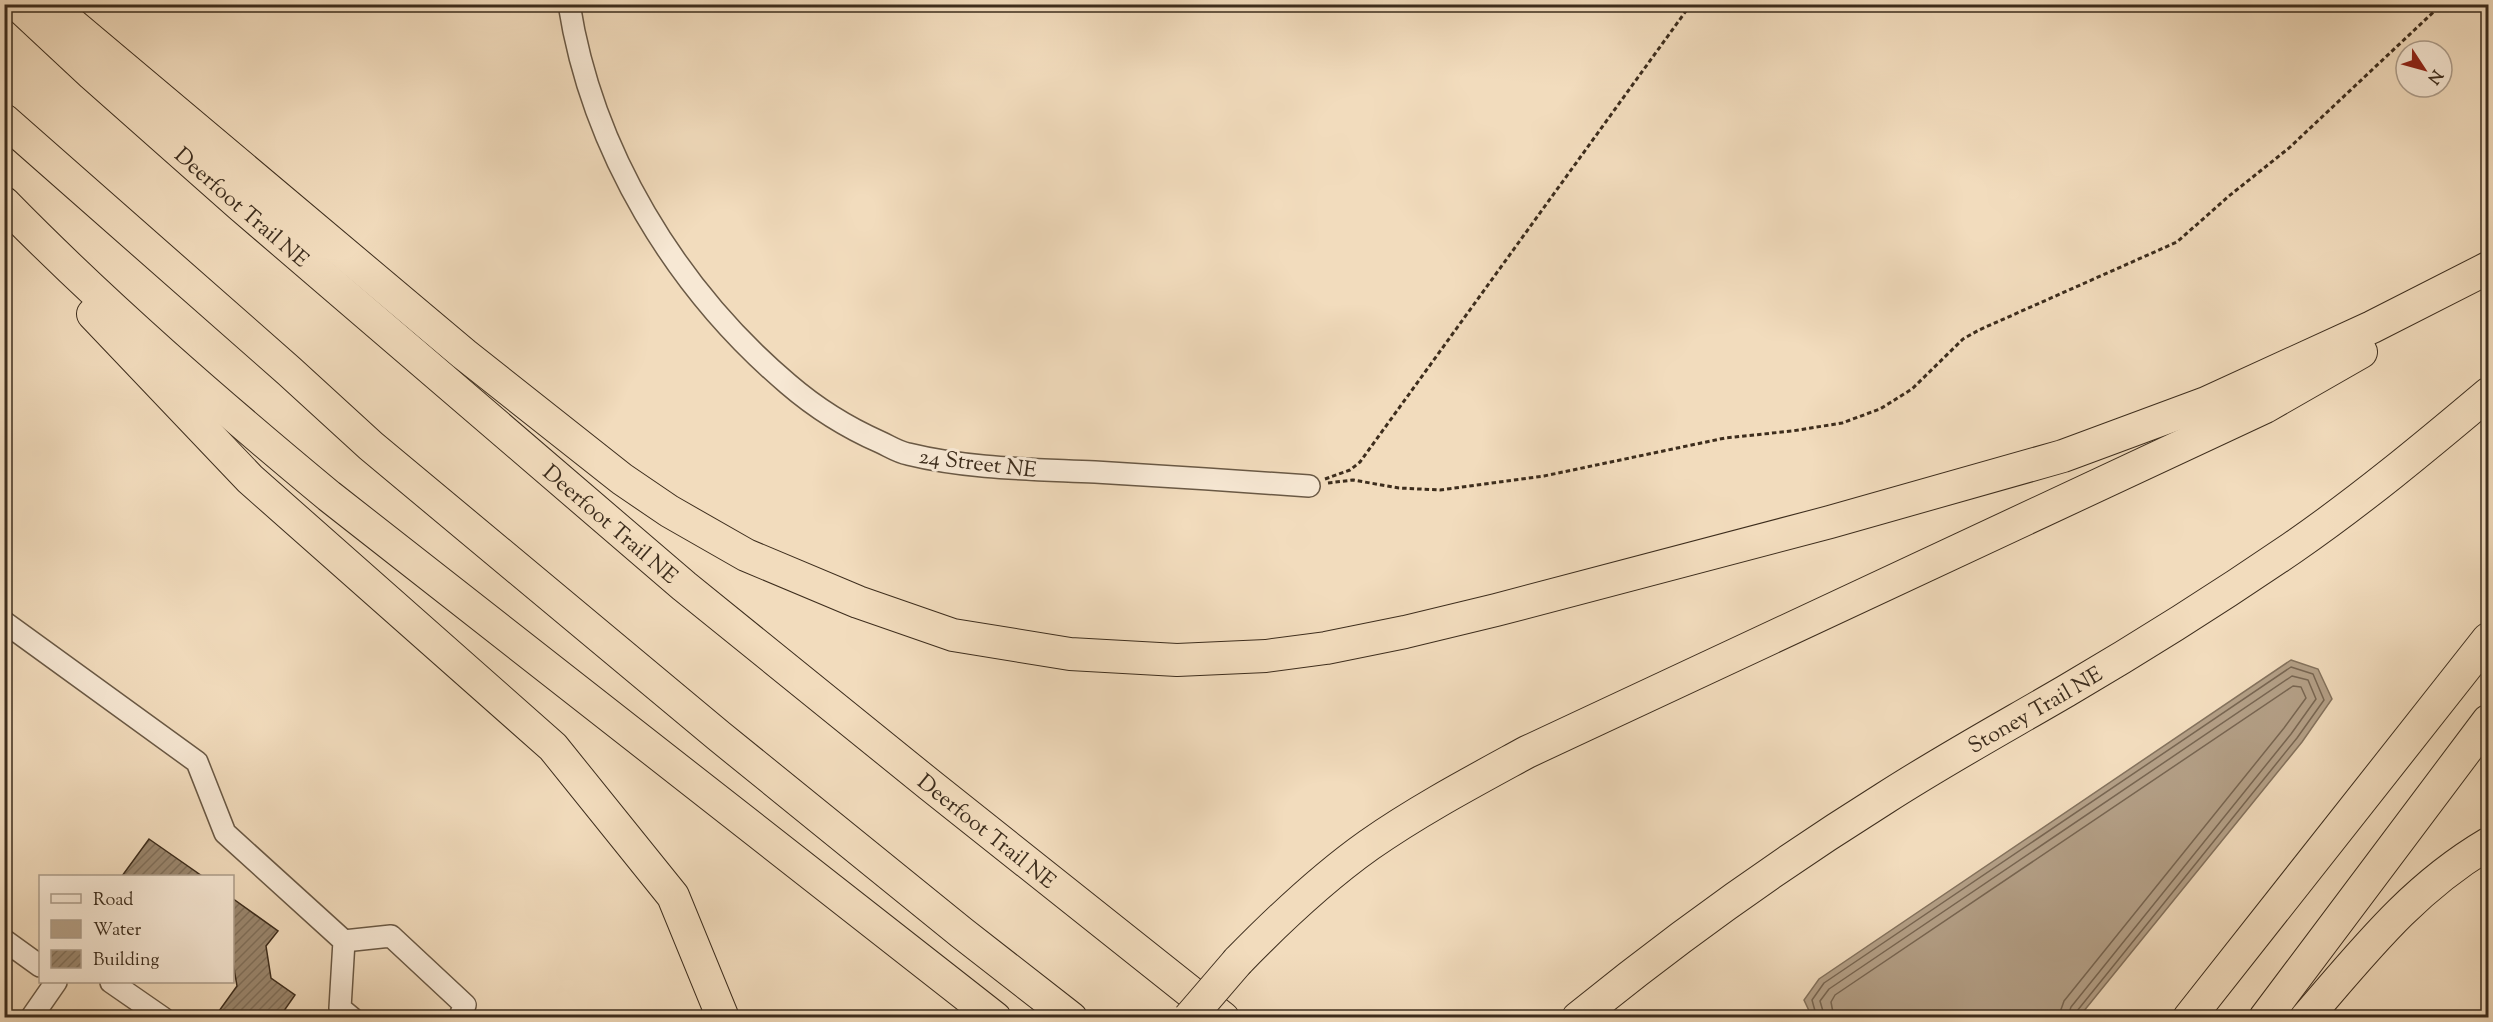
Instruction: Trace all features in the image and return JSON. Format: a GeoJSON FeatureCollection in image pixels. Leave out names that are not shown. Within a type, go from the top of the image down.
{"type":"FeatureCollection","features":[{"type":"Feature","properties":{"kind":"highway","name":"Deerfoot Trail NE"},"geometry":{"type":"LineString","coordinates":[[17,4],[240,205],[684,586],[930,786],[1223,1017]]}},
{"type":"Feature","properties":{"kind":"highway"},"geometry":{"type":"LineString","coordinates":[[48,4],[464,354],[622,479],[669,511],[746,555],[858,602],[953,635],[1070,654],[1177,660],[1266,656],[1326,648],[1462,618],[1830,522],[2063,456],[2206,403],[2372,327],[2488,270]]}},
{"type":"Feature","properties":{"kind":"highway"},"geometry":{"type":"LineString","coordinates":[[4,120],[371,446],[719,736],[962,933],[1071,1017]]}},
{"type":"Feature","properties":{"kind":"highway"},"geometry":{"type":"LineString","coordinates":[[4,203],[55,254],[208,393],[329,496],[996,1017]]}},
{"type":"Feature","properties":{"kind":"highway"},"geometry":{"type":"LineString","coordinates":[[4,219],[249,479],[553,747],[674,896],[723,1017]]}},
{"type":"Feature","properties":{"kind":"highway"},"geometry":{"type":"LineString","coordinates":[[1189,1017],[1238,961],[1302,898],[1338,868],[1393,830],[1474,781],[1589,722],[2265,407],[2381,341],[2488,270]]}},
{"type":"Feature","properties":{"kind":"highway","name":"Stoney Trail NE"},"geometry":{"type":"LineString","coordinates":[[1578,1017],[1695,926],[1770,873],[1885,798],[1989,734],[2067,690],[2297,544],[2339,515],[2488,394]]}},
{"type":"Feature","properties":{"kind":"highway"},"geometry":{"type":"LineString","coordinates":[[2189,1017],[2488,639]]}},
{"type":"Feature","properties":{"kind":"highway"},"geometry":{"type":"LineString","coordinates":[[2265,1017],[2488,721]]}},
{"type":"Feature","properties":{"kind":"highway"},"geometry":{"type":"LineString","coordinates":[[2306,1017],[2407,903],[2434,880],[2488,844]]}},
{"type":"Feature","properties":{"kind":"street","name":"24 Street NE"},"geometry":{"type":"LineString","coordinates":[[569,4],[574,36],[596,110],[625,175],[679,267],[729,328],[772,371],[807,400],[848,428],[905,453],[988,468],[1309,486]]}},
{"type":"Feature","properties":{"kind":"street"},"geometry":{"type":"LineString","coordinates":[[4,622],[197,762],[225,833],[344,941],[391,936],[465,1005],[459,1017]]}},
{"type":"Feature","properties":{"kind":"street"},"geometry":{"type":"LineString","coordinates":[[4,940],[39,965]]}},
{"type":"Feature","properties":{"kind":"street"},"geometry":{"type":"LineString","coordinates":[[344,941],[340,1008],[352,1017]]}},
{"type":"Feature","properties":{"kind":"street"},"geometry":{"type":"LineString","coordinates":[[31,1017],[55,983]]}},
{"type":"Feature","properties":{"kind":"street"},"geometry":{"type":"LineString","coordinates":[[114,983],[163,1017]]}},
{"type":"Feature","properties":{"kind":"path"},"geometry":{"type":"LineString","coordinates":[[1309,486],[1350,470],[1360,462],[1691,4]]}},
{"type":"Feature","properties":{"kind":"path"},"geometry":{"type":"LineString","coordinates":[[1309,486],[1353,480],[1400,488],[1440,490],[1544,476],[1725,438],[1842,423],[1880,409],[1912,389],[1963,339],[1979,330],[2177,242],[2296,142],[2442,4]]}},
{"type":"Feature","properties":{"kind":"water"},"geometry":{"type":"Polygon","coordinates":[[[2291,660],[2318,669],[2332,699],[2302,742],[2079,1017],[1812,1017],[1804,1000],[1819,979],[2291,660]]]}},
{"type":"Feature","properties":{"kind":"building"},"geometry":{"type":"Polygon","coordinates":[[[149,839],[201,875],[123,875],[149,839]]]}},
{"type":"Feature","properties":{"kind":"building"},"geometry":{"type":"Polygon","coordinates":[[[234,899],[278,931],[266,946],[271,978],[295,995],[279,1018],[214,1018],[237,986],[234,969],[234,899]]]}}]}
